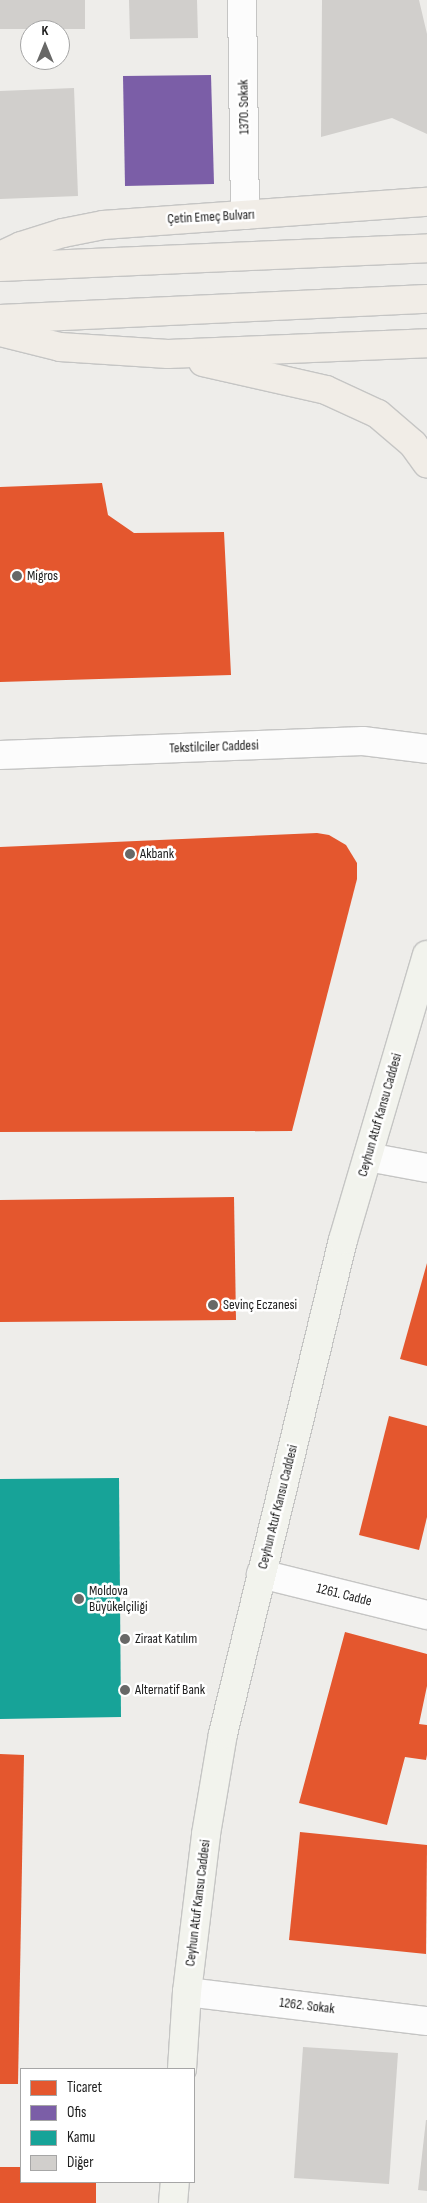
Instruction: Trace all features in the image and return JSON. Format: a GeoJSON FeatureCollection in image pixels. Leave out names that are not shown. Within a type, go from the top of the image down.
{"type":"FeatureCollection","features":[{"type":"Feature","properties":{"kind":"main road","name":"Çetin Emeç Bulvarı"},"geometry":{"type":"LineString","coordinates":[[0,256],[21,246],[63,233],[103,225],[427,202]]}},
{"type":"Feature","properties":{"kind":"main road"},"geometry":{"type":"LineString","coordinates":[[0,267],[427,248]]}},
{"type":"Feature","properties":{"kind":"main road"},"geometry":{"type":"LineString","coordinates":[[0,319],[427,299]]}},
{"type":"Feature","properties":{"kind":"main road"},"geometry":{"type":"LineString","coordinates":[[0,332],[60,347],[168,354],[427,343]]}},
{"type":"Feature","properties":{"kind":"main road"},"geometry":{"type":"LineString","coordinates":[[168,354],[326,390],[378,414],[413,444],[427,463]]}},
{"type":"Feature","properties":{"kind":"main road","name":"Ceyhun Atuf Kansu Caddesi"},"geometry":{"type":"LineString","coordinates":[[182,2068],[187,1992],[206,1834],[223,1734],[343,1240],[427,955]]}},
{"type":"Feature","properties":{"kind":"main road"},"geometry":{"type":"LineString","coordinates":[[174,2203],[175,2183]]}},
{"type":"Feature","properties":{"kind":"street","name":"1370. Sokak"},"geometry":{"type":"LineString","coordinates":[[242,0],[245,215]]}},
{"type":"Feature","properties":{"kind":"street","name":"Tekstilciler Caddesi"},"geometry":{"type":"LineString","coordinates":[[0,755],[363,741],[427,749]]}},
{"type":"Feature","properties":{"kind":"street"},"geometry":{"type":"LineString","coordinates":[[368,1157],[427,1168]]}},
{"type":"Feature","properties":{"kind":"street","name":"1261. Cadde"},"geometry":{"type":"LineString","coordinates":[[261,1574],[427,1616]]}},
{"type":"Feature","properties":{"kind":"street","name":"1262. Sokak"},"geometry":{"type":"LineString","coordinates":[[187,1992],[427,2021]]}},
{"type":"Feature","properties":{"kind":"building: Ticaret"},"geometry":{"type":"Polygon","coordinates":[[[102,483],[108,515],[134,533],[224,532],[231,675],[0,682],[0,487],[102,483]]]}},
{"type":"Feature","properties":{"kind":"building: Ticaret"},"geometry":{"type":"Polygon","coordinates":[[[317,833],[329,835],[346,845],[357,863],[357,879],[292,1131],[0,1132],[0,847],[317,833]]]}},
{"type":"Feature","properties":{"kind":"building: Ticaret"},"geometry":{"type":"Polygon","coordinates":[[[234,1197],[236,1320],[0,1322],[0,1200],[234,1197]]]}},
{"type":"Feature","properties":{"kind":"building: Ticaret"},"geometry":{"type":"Polygon","coordinates":[[[427,1263],[427,1366],[400,1359],[427,1263]]]}},
{"type":"Feature","properties":{"kind":"building: Ticaret"},"geometry":{"type":"Polygon","coordinates":[[[389,1416],[427,1426],[427,1517],[419,1550],[359,1535],[389,1416]]]}},
{"type":"Feature","properties":{"kind":"building: Ticaret"},"geometry":{"type":"Polygon","coordinates":[[[345,1632],[427,1654],[427,1686],[419,1724],[427,1725],[426,1760],[405,1757],[387,1825],[299,1803],[345,1632]]]}},
{"type":"Feature","properties":{"kind":"building: Ticaret"},"geometry":{"type":"Polygon","coordinates":[[[0,1754],[24,1755],[18,2084],[0,2084],[0,1754]]]}},
{"type":"Feature","properties":{"kind":"building: Ticaret"},"geometry":{"type":"Polygon","coordinates":[[[300,1832],[427,1845],[426,1954],[289,1940],[300,1832]]]}},
{"type":"Feature","properties":{"kind":"building: Ticaret"},"geometry":{"type":"Polygon","coordinates":[[[0,2167],[20,2167],[20,2183],[96,2183],[96,2203],[0,2203],[0,2167]]]}},
{"type":"Feature","properties":{"kind":"building: Ofis"},"geometry":{"type":"Polygon","coordinates":[[[211,75],[214,184],[125,186],[123,76],[211,75]]]}},
{"type":"Feature","properties":{"kind":"building: Kamu"},"geometry":{"type":"Polygon","coordinates":[[[119,1478],[121,1717],[0,1719],[0,1479],[119,1478]]]}},
{"type":"Feature","properties":{"kind":"building: Diğer"},"geometry":{"type":"Polygon","coordinates":[[[0,0],[85,0],[85,29],[70,29],[70,20],[20,20],[20,29],[0,29],[0,0]]]}},
{"type":"Feature","properties":{"kind":"building: Diğer"},"geometry":{"type":"Polygon","coordinates":[[[129,0],[197,0],[198,38],[130,39],[129,0]]]}},
{"type":"Feature","properties":{"kind":"building: Diğer"},"geometry":{"type":"Polygon","coordinates":[[[322,0],[419,0],[427,34],[427,134],[392,118],[321,137],[322,0]]]}},
{"type":"Feature","properties":{"kind":"building: Diğer"},"geometry":{"type":"Polygon","coordinates":[[[74,88],[78,196],[0,199],[0,91],[74,88]]]}},
{"type":"Feature","properties":{"kind":"building: Diğer"},"geometry":{"type":"Polygon","coordinates":[[[303,2047],[398,2053],[389,2184],[294,2178],[303,2047]]]}},
{"type":"Feature","properties":{"kind":"building: Diğer"},"geometry":{"type":"Polygon","coordinates":[[[427,2120],[427,2191],[418,2190],[427,2120]]]}},
{"type":"Feature","properties":{"kind":"place","name":"Migros"},"geometry":{"type":"Point","coordinates":[17,576]}},
{"type":"Feature","properties":{"kind":"place","name":"Akbank"},"geometry":{"type":"Point","coordinates":[130,854]}},
{"type":"Feature","properties":{"kind":"place","name":"Sevinç Eczanesi"},"geometry":{"type":"Point","coordinates":[213,1305]}},
{"type":"Feature","properties":{"kind":"place","name":"Moldova Büyükelçiliği"},"geometry":{"type":"Point","coordinates":[79,1599]}},
{"type":"Feature","properties":{"kind":"place","name":"Ziraat Katılım"},"geometry":{"type":"Point","coordinates":[125,1639]}},
{"type":"Feature","properties":{"kind":"place","name":"Alternatif Bank"},"geometry":{"type":"Point","coordinates":[125,1690]}}]}
